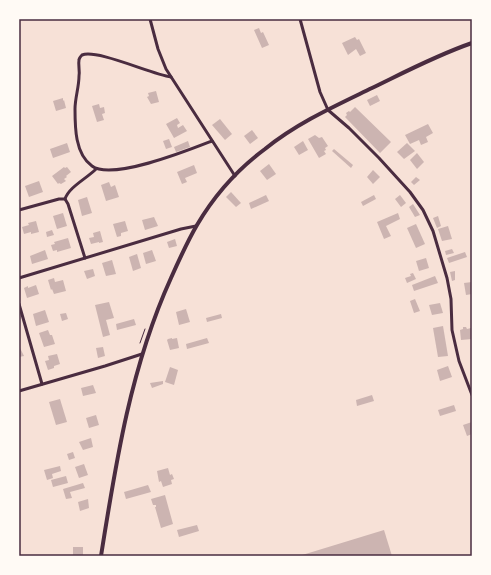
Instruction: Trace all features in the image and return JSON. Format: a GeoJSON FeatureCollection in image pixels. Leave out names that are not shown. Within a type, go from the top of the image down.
{"type":"FeatureCollection","features":[{"type":"Feature","properties":{"kind":"street"},"geometry":{"type":"LineString","coordinates":[[150,19],[158,49],[171,77],[235,176]]}},
{"type":"Feature","properties":{"kind":"street"},"geometry":{"type":"LineString","coordinates":[[300,19],[320,92],[328,110],[349,128],[410,192],[423,210],[433,231],[447,278],[451,299],[452,330],[459,361],[472,395]]}},
{"type":"Feature","properties":{"kind":"street"},"geometry":{"type":"LineString","coordinates":[[101,556],[119,449],[142,354],[150,328],[196,226],[214,200],[248,163],[294,128],[435,58],[472,43]]}},
{"type":"Feature","properties":{"kind":"street"},"geometry":{"type":"LineString","coordinates":[[171,77],[156,74],[93,54],[85,54],[80,57],[80,76],[75,107],[76,134],[84,157],[91,166],[96,169],[113,171],[141,165],[212,142]]}},
{"type":"Feature","properties":{"kind":"street"},"geometry":{"type":"LineString","coordinates":[[65,199],[70,189],[96,169]]}},
{"type":"Feature","properties":{"kind":"street"},"geometry":{"type":"LineString","coordinates":[[19,210],[59,199],[65,199]]}},
{"type":"Feature","properties":{"kind":"street"},"geometry":{"type":"LineString","coordinates":[[65,199],[68,204],[85,258]]}},
{"type":"Feature","properties":{"kind":"street"},"geometry":{"type":"LineString","coordinates":[[19,278],[181,229],[196,226]]}},
{"type":"Feature","properties":{"kind":"street"},"geometry":{"type":"LineString","coordinates":[[19,304],[42,384]]}},
{"type":"Feature","properties":{"kind":"street"},"geometry":{"type":"LineString","coordinates":[[19,391],[142,354]]}},
{"type":"Feature","properties":{"kind":"path"},"geometry":{"type":"LineString","coordinates":[[140,343],[144,330]]}},
{"type":"Feature","properties":{"kind":"building"},"geometry":{"type":"Polygon","coordinates":[[[259,28],[261,33],[263,32],[269,45],[262,48],[254,30],[259,28]]]}},
{"type":"Feature","properties":{"kind":"building"},"geometry":{"type":"Polygon","coordinates":[[[355,37],[357,40],[359,39],[366,53],[360,56],[356,49],[348,55],[342,43],[355,37]]]}},
{"type":"Feature","properties":{"kind":"building"},"geometry":{"type":"Polygon","coordinates":[[[156,91],[159,102],[151,104],[147,97],[149,96],[148,93],[156,91]]]}},
{"type":"Feature","properties":{"kind":"building"},"geometry":{"type":"Polygon","coordinates":[[[377,95],[380,101],[370,106],[367,100],[377,95]]]}},
{"type":"Feature","properties":{"kind":"building"},"geometry":{"type":"Polygon","coordinates":[[[63,98],[66,108],[56,111],[53,101],[63,98]]]}},
{"type":"Feature","properties":{"kind":"building"},"geometry":{"type":"Polygon","coordinates":[[[99,104],[100,108],[104,107],[105,113],[102,114],[104,120],[97,122],[92,106],[99,104]]]}},
{"type":"Feature","properties":{"kind":"building"},"geometry":{"type":"Polygon","coordinates":[[[355,107],[391,142],[380,153],[345,117],[347,115],[346,113],[349,111],[350,112],[355,107]]]}},
{"type":"Feature","properties":{"kind":"building"},"geometry":{"type":"Polygon","coordinates":[[[177,118],[180,123],[177,125],[178,128],[183,125],[187,131],[174,138],[166,124],[177,118]]]}},
{"type":"Feature","properties":{"kind":"building"},"geometry":{"type":"Polygon","coordinates":[[[220,119],[232,134],[225,140],[212,125],[220,119]]]}},
{"type":"Feature","properties":{"kind":"building"},"geometry":{"type":"Polygon","coordinates":[[[428,124],[433,133],[426,137],[428,142],[421,145],[419,140],[410,144],[405,135],[428,124]]]}},
{"type":"Feature","properties":{"kind":"building"},"geometry":{"type":"Polygon","coordinates":[[[252,130],[258,138],[250,144],[244,136],[252,130]]]}},
{"type":"Feature","properties":{"kind":"building"},"geometry":{"type":"Polygon","coordinates":[[[315,135],[319,138],[322,137],[328,146],[324,151],[326,154],[319,158],[308,139],[315,135]]]}},
{"type":"Feature","properties":{"kind":"building"},"geometry":{"type":"Polygon","coordinates":[[[169,139],[172,147],[166,149],[163,141],[169,139]]]}},
{"type":"Feature","properties":{"kind":"building"},"geometry":{"type":"Polygon","coordinates":[[[188,141],[190,147],[176,152],[174,147],[188,141]]]}},
{"type":"Feature","properties":{"kind":"building"},"geometry":{"type":"Polygon","coordinates":[[[303,141],[308,150],[299,155],[294,147],[303,141]]]}},
{"type":"Feature","properties":{"kind":"building"},"geometry":{"type":"Polygon","coordinates":[[[67,143],[70,152],[53,158],[50,149],[67,143]]]}},
{"type":"Feature","properties":{"kind":"building"},"geometry":{"type":"Polygon","coordinates":[[[407,143],[415,151],[404,159],[397,152],[407,143]]]}},
{"type":"Feature","properties":{"kind":"building"},"geometry":{"type":"Polygon","coordinates":[[[334,149],[353,165],[351,168],[332,151],[334,149]]]}},
{"type":"Feature","properties":{"kind":"building"},"geometry":{"type":"Polygon","coordinates":[[[417,153],[424,162],[417,169],[410,160],[417,153]]]}},
{"type":"Feature","properties":{"kind":"building"},"geometry":{"type":"Polygon","coordinates":[[[269,164],[276,174],[267,180],[260,171],[269,164]]]}},
{"type":"Feature","properties":{"kind":"building"},"geometry":{"type":"Polygon","coordinates":[[[194,165],[197,173],[185,178],[187,182],[182,184],[177,172],[194,165]]]}},
{"type":"Feature","properties":{"kind":"building"},"geometry":{"type":"Polygon","coordinates":[[[64,167],[67,167],[71,172],[64,179],[66,181],[58,184],[52,176],[64,167]]]}},
{"type":"Feature","properties":{"kind":"building"},"geometry":{"type":"Polygon","coordinates":[[[373,170],[380,177],[373,184],[367,177],[373,170]]]}},
{"type":"Feature","properties":{"kind":"building"},"geometry":{"type":"Polygon","coordinates":[[[416,177],[420,180],[414,185],[411,182],[416,177]]]}},
{"type":"Feature","properties":{"kind":"building"},"geometry":{"type":"Polygon","coordinates":[[[39,181],[43,192],[29,197],[25,186],[39,181]]]}},
{"type":"Feature","properties":{"kind":"building"},"geometry":{"type":"Polygon","coordinates":[[[109,182],[111,187],[115,185],[119,197],[106,201],[101,185],[109,182]]]}},
{"type":"Feature","properties":{"kind":"building"},"geometry":{"type":"Polygon","coordinates":[[[231,192],[241,203],[236,207],[226,197],[231,192]]]}},
{"type":"Feature","properties":{"kind":"building"},"geometry":{"type":"Polygon","coordinates":[[[266,195],[269,201],[251,209],[249,203],[266,195]]]}},
{"type":"Feature","properties":{"kind":"building"},"geometry":{"type":"Polygon","coordinates":[[[374,195],[376,199],[363,206],[361,202],[374,195]]]}},
{"type":"Feature","properties":{"kind":"building"},"geometry":{"type":"Polygon","coordinates":[[[400,195],[406,203],[401,207],[395,199],[400,195]]]}},
{"type":"Feature","properties":{"kind":"building"},"geometry":{"type":"Polygon","coordinates":[[[87,197],[92,213],[82,216],[78,200],[87,197]]]}},
{"type":"Feature","properties":{"kind":"building"},"geometry":{"type":"Polygon","coordinates":[[[413,204],[420,215],[415,217],[409,207],[413,204]]]}},
{"type":"Feature","properties":{"kind":"building"},"geometry":{"type":"Polygon","coordinates":[[[63,213],[67,226],[57,229],[53,216],[63,213]]]}},
{"type":"Feature","properties":{"kind":"building"},"geometry":{"type":"Polygon","coordinates":[[[398,213],[400,219],[386,226],[391,236],[384,239],[377,222],[398,213]]]}},
{"type":"Feature","properties":{"kind":"building"},"geometry":{"type":"Polygon","coordinates":[[[438,216],[441,226],[437,228],[433,218],[438,216]]]}},
{"type":"Feature","properties":{"kind":"building"},"geometry":{"type":"Polygon","coordinates":[[[154,217],[158,226],[145,230],[142,220],[154,217]]]}},
{"type":"Feature","properties":{"kind":"building"},"geometry":{"type":"Polygon","coordinates":[[[36,221],[39,232],[24,234],[22,227],[29,225],[28,223],[36,221]]]}},
{"type":"Feature","properties":{"kind":"building"},"geometry":{"type":"Polygon","coordinates":[[[125,221],[128,231],[121,233],[121,236],[117,237],[113,224],[125,221]]]}},
{"type":"Feature","properties":{"kind":"building"},"geometry":{"type":"Polygon","coordinates":[[[416,224],[425,244],[416,248],[407,228],[416,224]]]}},
{"type":"Feature","properties":{"kind":"building"},"geometry":{"type":"Polygon","coordinates":[[[448,226],[452,239],[442,241],[438,229],[448,226]]]}},
{"type":"Feature","properties":{"kind":"building"},"geometry":{"type":"Polygon","coordinates":[[[52,230],[54,235],[47,237],[46,232],[52,230]]]}},
{"type":"Feature","properties":{"kind":"building"},"geometry":{"type":"Polygon","coordinates":[[[100,231],[103,242],[91,244],[89,238],[94,237],[93,233],[100,231]]]}},
{"type":"Feature","properties":{"kind":"building"},"geometry":{"type":"Polygon","coordinates":[[[68,238],[71,248],[57,252],[57,250],[53,251],[51,245],[55,244],[54,242],[68,238]]]}},
{"type":"Feature","properties":{"kind":"building"},"geometry":{"type":"Polygon","coordinates":[[[175,239],[177,246],[169,248],[167,242],[175,239]]]}},
{"type":"Feature","properties":{"kind":"building"},"geometry":{"type":"Polygon","coordinates":[[[452,249],[454,253],[446,255],[445,251],[452,249]]]}},
{"type":"Feature","properties":{"kind":"building"},"geometry":{"type":"Polygon","coordinates":[[[45,250],[48,259],[32,264],[30,256],[45,250]]]}},
{"type":"Feature","properties":{"kind":"building"},"geometry":{"type":"Polygon","coordinates":[[[152,250],[156,261],[146,264],[143,253],[152,250]]]}},
{"type":"Feature","properties":{"kind":"building"},"geometry":{"type":"Polygon","coordinates":[[[465,252],[467,257],[449,263],[447,258],[465,252]]]}},
{"type":"Feature","properties":{"kind":"building"},"geometry":{"type":"Polygon","coordinates":[[[137,254],[141,268],[133,271],[129,257],[137,254]]]}},
{"type":"Feature","properties":{"kind":"building"},"geometry":{"type":"Polygon","coordinates":[[[426,258],[429,268],[419,271],[416,261],[426,258]]]}},
{"type":"Feature","properties":{"kind":"building"},"geometry":{"type":"Polygon","coordinates":[[[112,260],[116,274],[106,276],[102,263],[112,260]]]}},
{"type":"Feature","properties":{"kind":"building"},"geometry":{"type":"Polygon","coordinates":[[[93,269],[95,276],[87,279],[84,271],[93,269]]]}},
{"type":"Feature","properties":{"kind":"building"},"geometry":{"type":"Polygon","coordinates":[[[455,271],[455,280],[452,281],[450,272],[455,271]]]}},
{"type":"Feature","properties":{"kind":"building"},"geometry":{"type":"Polygon","coordinates":[[[413,273],[416,279],[407,283],[405,278],[411,276],[410,274],[413,273]]]}},
{"type":"Feature","properties":{"kind":"building"},"geometry":{"type":"Polygon","coordinates":[[[435,276],[438,283],[414,291],[412,285],[435,276]]]}},
{"type":"Feature","properties":{"kind":"building"},"geometry":{"type":"Polygon","coordinates":[[[54,278],[55,282],[63,280],[66,291],[54,294],[48,280],[54,278]]]}},
{"type":"Feature","properties":{"kind":"building"},"geometry":{"type":"Polygon","coordinates":[[[472,282],[472,294],[466,295],[464,283],[472,282]]]}},
{"type":"Feature","properties":{"kind":"building"},"geometry":{"type":"Polygon","coordinates":[[[36,285],[39,294],[27,298],[24,288],[36,285]]]}},
{"type":"Feature","properties":{"kind":"building"},"geometry":{"type":"Polygon","coordinates":[[[415,299],[420,311],[414,313],[410,301],[415,299]]]}},
{"type":"Feature","properties":{"kind":"building"},"geometry":{"type":"Polygon","coordinates":[[[109,302],[114,318],[106,320],[110,335],[103,337],[95,305],[109,302]]]}},
{"type":"Feature","properties":{"kind":"building"},"geometry":{"type":"Polygon","coordinates":[[[440,303],[443,313],[432,315],[429,305],[440,303]]]}},
{"type":"Feature","properties":{"kind":"building"},"geometry":{"type":"Polygon","coordinates":[[[186,309],[190,322],[179,325],[176,312],[186,309]]]}},
{"type":"Feature","properties":{"kind":"building"},"geometry":{"type":"Polygon","coordinates":[[[45,310],[49,322],[36,326],[33,314],[45,310]]]}},
{"type":"Feature","properties":{"kind":"building"},"geometry":{"type":"Polygon","coordinates":[[[66,313],[68,319],[62,321],[60,314],[66,313]]]}},
{"type":"Feature","properties":{"kind":"building"},"geometry":{"type":"Polygon","coordinates":[[[221,314],[222,318],[207,322],[206,318],[221,314]]]}},
{"type":"Feature","properties":{"kind":"building"},"geometry":{"type":"Polygon","coordinates":[[[134,319],[136,325],[117,330],[116,324],[134,319]]]}},
{"type":"Feature","properties":{"kind":"building"},"geometry":{"type":"Polygon","coordinates":[[[443,326],[448,356],[438,357],[433,328],[443,326]]]}},
{"type":"Feature","properties":{"kind":"building"},"geometry":{"type":"Polygon","coordinates":[[[463,327],[466,327],[467,329],[471,328],[472,339],[461,340],[460,330],[463,329],[463,327]]]}},
{"type":"Feature","properties":{"kind":"building"},"geometry":{"type":"Polygon","coordinates":[[[48,330],[50,335],[52,335],[55,344],[44,347],[39,333],[48,330]]]}},
{"type":"Feature","properties":{"kind":"building"},"geometry":{"type":"Polygon","coordinates":[[[177,338],[179,348],[170,350],[167,340],[177,338]]]}},
{"type":"Feature","properties":{"kind":"building"},"geometry":{"type":"Polygon","coordinates":[[[207,338],[209,343],[187,349],[186,344],[207,338]]]}},
{"type":"Feature","properties":{"kind":"building"},"geometry":{"type":"Polygon","coordinates":[[[19,346],[24,356],[19,357],[19,346]]]}},
{"type":"Feature","properties":{"kind":"building"},"geometry":{"type":"Polygon","coordinates":[[[103,347],[105,356],[98,358],[96,348],[103,347]]]}},
{"type":"Feature","properties":{"kind":"building"},"geometry":{"type":"Polygon","coordinates":[[[57,354],[60,364],[48,370],[45,361],[49,360],[48,356],[57,354]]]}},
{"type":"Feature","properties":{"kind":"building"},"geometry":{"type":"Polygon","coordinates":[[[448,366],[452,377],[440,381],[437,370],[448,366]]]}},
{"type":"Feature","properties":{"kind":"building"},"geometry":{"type":"Polygon","coordinates":[[[170,367],[178,370],[174,385],[165,382],[170,367]]]}},
{"type":"Feature","properties":{"kind":"building"},"geometry":{"type":"Polygon","coordinates":[[[163,381],[163,384],[152,388],[150,383],[163,381]]]}},
{"type":"Feature","properties":{"kind":"building"},"geometry":{"type":"Polygon","coordinates":[[[93,385],[96,393],[83,396],[81,388],[93,385]]]}},
{"type":"Feature","properties":{"kind":"building"},"geometry":{"type":"Polygon","coordinates":[[[372,395],[374,401],[357,406],[356,400],[372,395]]]}},
{"type":"Feature","properties":{"kind":"building"},"geometry":{"type":"Polygon","coordinates":[[[60,399],[67,422],[56,425],[49,402],[60,399]]]}},
{"type":"Feature","properties":{"kind":"building"},"geometry":{"type":"Polygon","coordinates":[[[454,405],[456,411],[440,416],[438,410],[454,405]]]}},
{"type":"Feature","properties":{"kind":"building"},"geometry":{"type":"Polygon","coordinates":[[[96,415],[99,425],[89,428],[86,418],[96,415]]]}},
{"type":"Feature","properties":{"kind":"building"},"geometry":{"type":"Polygon","coordinates":[[[472,422],[472,434],[467,436],[463,425],[472,422]]]}},
{"type":"Feature","properties":{"kind":"building"},"geometry":{"type":"Polygon","coordinates":[[[91,438],[93,447],[83,450],[79,442],[91,438]]]}},
{"type":"Feature","properties":{"kind":"building"},"geometry":{"type":"Polygon","coordinates":[[[73,452],[75,458],[69,460],[67,454],[73,452]]]}},
{"type":"Feature","properties":{"kind":"building"},"geometry":{"type":"Polygon","coordinates":[[[84,464],[88,475],[79,478],[75,467],[84,464]]]}},
{"type":"Feature","properties":{"kind":"building"},"geometry":{"type":"Polygon","coordinates":[[[60,466],[61,471],[52,474],[53,478],[47,480],[44,470],[60,466]]]}},
{"type":"Feature","properties":{"kind":"building"},"geometry":{"type":"Polygon","coordinates":[[[168,468],[170,475],[172,474],[174,479],[171,480],[172,484],[163,487],[161,481],[159,482],[157,471],[168,468]]]}},
{"type":"Feature","properties":{"kind":"building"},"geometry":{"type":"Polygon","coordinates":[[[66,476],[68,483],[53,487],[51,480],[66,476]]]}},
{"type":"Feature","properties":{"kind":"building"},"geometry":{"type":"Polygon","coordinates":[[[83,483],[85,488],[70,492],[72,498],[66,499],[63,489],[83,483]]]}},
{"type":"Feature","properties":{"kind":"building"},"geometry":{"type":"Polygon","coordinates":[[[148,485],[151,492],[126,499],[124,492],[148,485]]]}},
{"type":"Feature","properties":{"kind":"building"},"geometry":{"type":"Polygon","coordinates":[[[165,495],[173,524],[161,528],[155,507],[156,505],[153,505],[151,499],[165,495]]]}},
{"type":"Feature","properties":{"kind":"building"},"geometry":{"type":"Polygon","coordinates":[[[88,499],[89,508],[80,511],[78,502],[88,499]]]}},
{"type":"Feature","properties":{"kind":"building"},"geometry":{"type":"Polygon","coordinates":[[[197,525],[199,531],[179,537],[177,530],[197,525]]]}},
{"type":"Feature","properties":{"kind":"building"},"geometry":{"type":"Polygon","coordinates":[[[384,530],[392,556],[299,556],[384,530]]]}},
{"type":"Feature","properties":{"kind":"building"},"geometry":{"type":"Polygon","coordinates":[[[73,547],[83,547],[83,556],[73,556],[73,547]]]}}]}
